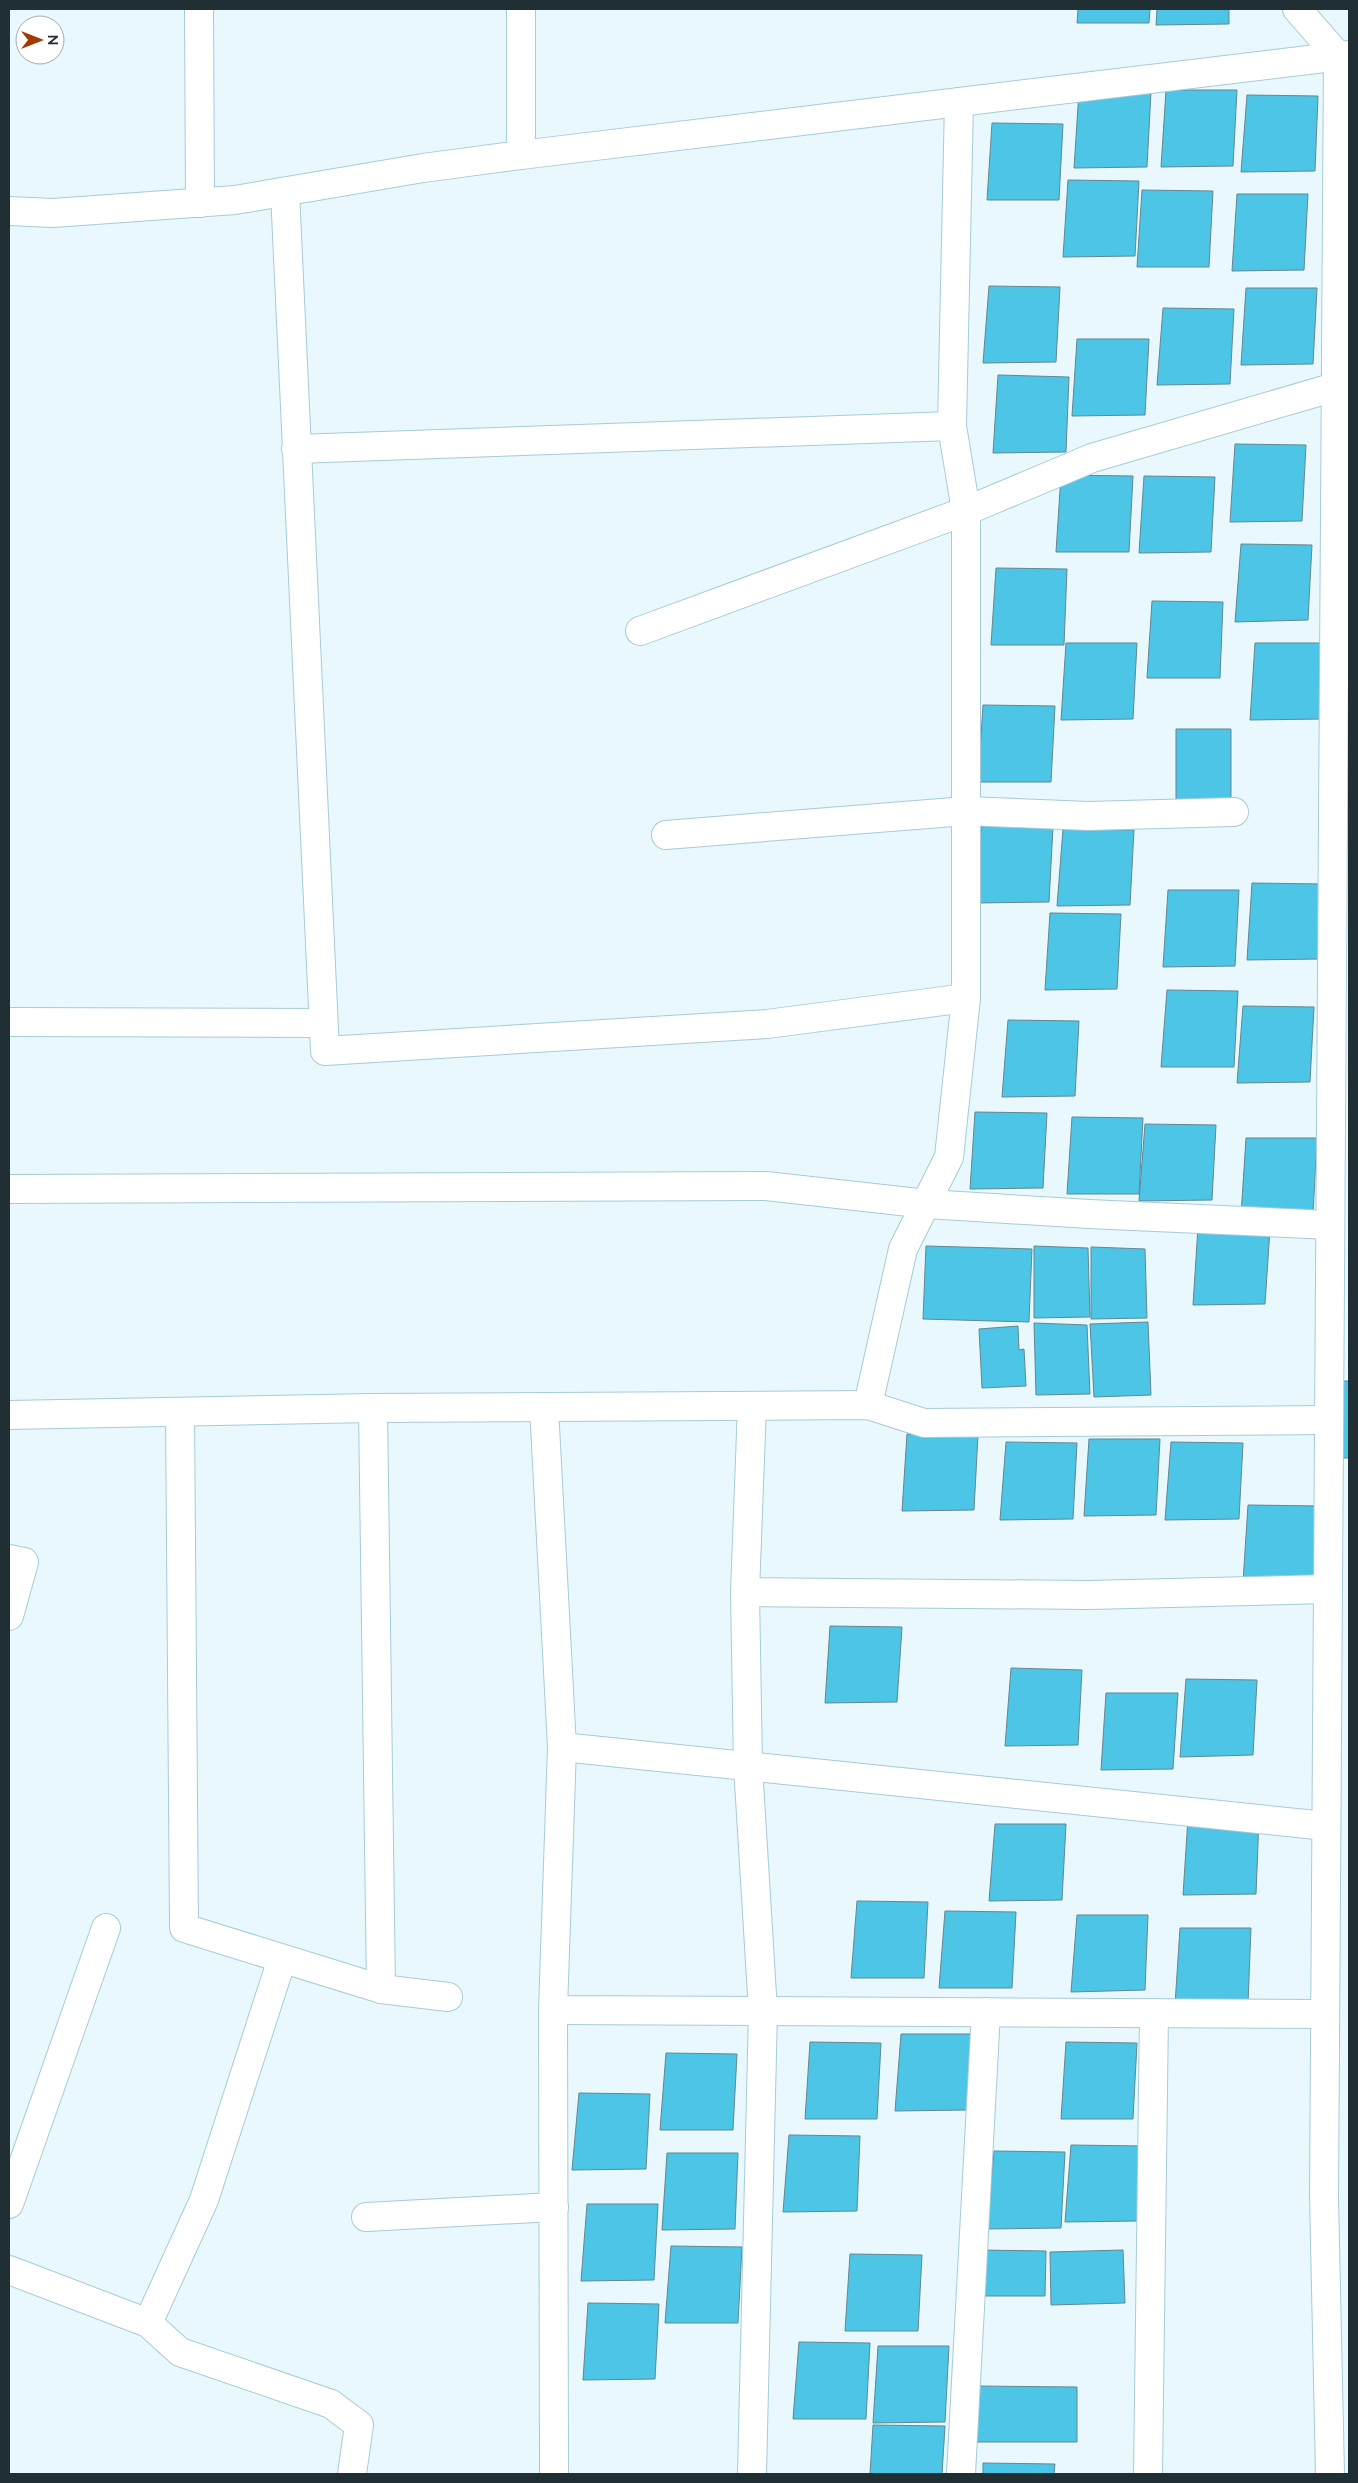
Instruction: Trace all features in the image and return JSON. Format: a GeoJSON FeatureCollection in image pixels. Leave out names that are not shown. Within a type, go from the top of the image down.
{"type":"FeatureCollection","features":[{"type":"Feature","properties":{"kind":"street"},"geometry":{"type":"LineString","coordinates":[[199,9],[200,203]]}},
{"type":"Feature","properties":{"kind":"street"},"geometry":{"type":"LineString","coordinates":[[521,9],[521,155]]}},
{"type":"Feature","properties":{"kind":"street"},"geometry":{"type":"LineString","coordinates":[[1298,9],[1344,56],[1335,387],[1324,2196],[1338,2350],[1336,2464]]}},
{"type":"Feature","properties":{"kind":"street"},"geometry":{"type":"LineString","coordinates":[[9,211],[53,213],[235,200],[423,168],[521,155],[1344,56]]}},
{"type":"Feature","properties":{"kind":"street"},"geometry":{"type":"LineString","coordinates":[[868,1405],[903,1249],[927,1204],[948,1158],[966,998],[966,511],[952,426],[959,102]]}},
{"type":"Feature","properties":{"kind":"street"},"geometry":{"type":"LineString","coordinates":[[285,192],[325,1052],[767,1024],[966,998]]}},
{"type":"Feature","properties":{"kind":"street"},"geometry":{"type":"LineString","coordinates":[[640,631],[966,511],[1092,458],[1335,387]]}},
{"type":"Feature","properties":{"kind":"street"},"geometry":{"type":"LineString","coordinates":[[296,449],[952,426]]}},
{"type":"Feature","properties":{"kind":"street"},"geometry":{"type":"LineString","coordinates":[[666,835],[966,811],[1088,816],[1234,812]]}},
{"type":"Feature","properties":{"kind":"street"},"geometry":{"type":"LineString","coordinates":[[9,1022],[323,1023]]}},
{"type":"Feature","properties":{"kind":"street"},"geometry":{"type":"LineString","coordinates":[[9,1189],[766,1186],[927,1204],[1089,1214],[1330,1225]]}},
{"type":"Feature","properties":{"kind":"street"},"geometry":{"type":"LineString","coordinates":[[9,1415],[373,1408],[868,1405],[924,1423],[1329,1420]]}},
{"type":"Feature","properties":{"kind":"street"},"geometry":{"type":"LineString","coordinates":[[752,1406],[745,1592],[748,1766],[763,2011],[752,2474]]}},
{"type":"Feature","properties":{"kind":"street"},"geometry":{"type":"LineString","coordinates":[[544,1407],[562,1747],[553,2010],[554,2474]]}},
{"type":"Feature","properties":{"kind":"street"},"geometry":{"type":"LineString","coordinates":[[373,1408],[381,1989]]}},
{"type":"Feature","properties":{"kind":"street"},"geometry":{"type":"LineString","coordinates":[[180,1412],[184,1928],[381,1989],[448,1998]]}},
{"type":"Feature","properties":{"kind":"street"},"geometry":{"type":"LineString","coordinates":[[9,1559],[24,1562],[9,1616]]}},
{"type":"Feature","properties":{"kind":"street"},"geometry":{"type":"LineString","coordinates":[[745,1592],[1089,1595],[1328,1589]]}},
{"type":"Feature","properties":{"kind":"street"},"geometry":{"type":"LineString","coordinates":[[562,1747],[1326,1826]]}},
{"type":"Feature","properties":{"kind":"street"},"geometry":{"type":"LineString","coordinates":[[9,2204],[106,1928]]}},
{"type":"Feature","properties":{"kind":"street"},"geometry":{"type":"LineString","coordinates":[[148,2323],[204,2200],[282,1959]]}},
{"type":"Feature","properties":{"kind":"street"},"geometry":{"type":"LineString","coordinates":[[553,2010],[1325,2014]]}},
{"type":"Feature","properties":{"kind":"street"},"geometry":{"type":"LineString","coordinates":[[961,2474],[986,2012]]}},
{"type":"Feature","properties":{"kind":"street"},"geometry":{"type":"LineString","coordinates":[[1148,2474],[1154,2013]]}},
{"type":"Feature","properties":{"kind":"street"},"geometry":{"type":"LineString","coordinates":[[366,2217],[554,2208]]}},
{"type":"Feature","properties":{"kind":"street"},"geometry":{"type":"LineString","coordinates":[[9,2270],[148,2323],[180,2352],[331,2404],[359,2425],[352,2474]]}},
{"type":"Feature","properties":{"kind":"building"},"geometry":{"type":"Polygon","coordinates":[[[1078,9],[1150,9],[1149,23],[1077,23],[1078,9]]]}},
{"type":"Feature","properties":{"kind":"building"},"geometry":{"type":"Polygon","coordinates":[[[1157,9],[1229,9],[1229,24],[1156,25],[1157,9]]]}},
{"type":"Feature","properties":{"kind":"building"},"geometry":{"type":"Polygon","coordinates":[[[1166,90],[1237,90],[1233,166],[1161,167],[1166,90]]]}},
{"type":"Feature","properties":{"kind":"building"},"geometry":{"type":"Polygon","coordinates":[[[1079,91],[1151,92],[1147,167],[1074,168],[1079,91]]]}},
{"type":"Feature","properties":{"kind":"building"},"geometry":{"type":"Polygon","coordinates":[[[1247,95],[1318,96],[1315,171],[1241,172],[1247,95]]]}},
{"type":"Feature","properties":{"kind":"building"},"geometry":{"type":"Polygon","coordinates":[[[992,123],[1063,124],[1059,200],[987,200],[992,123]]]}},
{"type":"Feature","properties":{"kind":"building"},"geometry":{"type":"Polygon","coordinates":[[[1068,180],[1139,181],[1135,256],[1063,257],[1068,180]]]}},
{"type":"Feature","properties":{"kind":"building"},"geometry":{"type":"Polygon","coordinates":[[[1142,190],[1213,191],[1209,267],[1137,267],[1142,190]]]}},
{"type":"Feature","properties":{"kind":"building"},"geometry":{"type":"Polygon","coordinates":[[[1237,194],[1308,194],[1304,270],[1232,271],[1237,194]]]}},
{"type":"Feature","properties":{"kind":"building"},"geometry":{"type":"Polygon","coordinates":[[[989,286],[1060,287],[1056,362],[983,363],[989,286]]]}},
{"type":"Feature","properties":{"kind":"building"},"geometry":{"type":"Polygon","coordinates":[[[1246,288],[1317,288],[1313,364],[1241,365],[1246,288]]]}},
{"type":"Feature","properties":{"kind":"building"},"geometry":{"type":"Polygon","coordinates":[[[1163,308],[1234,309],[1230,384],[1157,385],[1163,308]]]}},
{"type":"Feature","properties":{"kind":"building"},"geometry":{"type":"Polygon","coordinates":[[[1077,339],[1149,339],[1145,415],[1072,416],[1077,339]]]}},
{"type":"Feature","properties":{"kind":"building"},"geometry":{"type":"Polygon","coordinates":[[[998,375],[1069,377],[1066,452],[993,453],[998,375]]]}},
{"type":"Feature","properties":{"kind":"building"},"geometry":{"type":"Polygon","coordinates":[[[1235,444],[1306,445],[1302,521],[1230,522],[1235,444]]]}},
{"type":"Feature","properties":{"kind":"building"},"geometry":{"type":"Polygon","coordinates":[[[1061,475],[1133,476],[1129,552],[1056,552],[1061,475]]]}},
{"type":"Feature","properties":{"kind":"building"},"geometry":{"type":"Polygon","coordinates":[[[1144,476],[1215,477],[1211,552],[1139,553],[1144,476]]]}},
{"type":"Feature","properties":{"kind":"building"},"geometry":{"type":"Polygon","coordinates":[[[1241,544],[1312,545],[1308,620],[1235,622],[1241,544]]]}},
{"type":"Feature","properties":{"kind":"building"},"geometry":{"type":"Polygon","coordinates":[[[996,568],[1067,569],[1064,645],[991,645],[996,568]]]}},
{"type":"Feature","properties":{"kind":"building"},"geometry":{"type":"Polygon","coordinates":[[[1152,601],[1223,602],[1220,678],[1147,678],[1152,601]]]}},
{"type":"Feature","properties":{"kind":"building"},"geometry":{"type":"Polygon","coordinates":[[[1066,643],[1137,643],[1133,719],[1061,720],[1066,643]]]}},
{"type":"Feature","properties":{"kind":"building"},"geometry":{"type":"Polygon","coordinates":[[[1255,643],[1327,643],[1323,719],[1250,720],[1255,643]]]}},
{"type":"Feature","properties":{"kind":"building"},"geometry":{"type":"Polygon","coordinates":[[[983,705],[1055,706],[1051,782],[978,782],[983,705]]]}},
{"type":"Feature","properties":{"kind":"building"},"geometry":{"type":"Polygon","coordinates":[[[1176,729],[1231,729],[1231,804],[1176,805],[1176,729]]]}},
{"type":"Feature","properties":{"kind":"building"},"geometry":{"type":"Polygon","coordinates":[[[981,826],[1053,827],[1049,902],[976,903],[981,826]]]}},
{"type":"Feature","properties":{"kind":"building"},"geometry":{"type":"Polygon","coordinates":[[[1063,829],[1134,830],[1130,905],[1057,906],[1063,829]]]}},
{"type":"Feature","properties":{"kind":"building"},"geometry":{"type":"Polygon","coordinates":[[[1252,883],[1323,884],[1319,959],[1247,960],[1252,883]]]}},
{"type":"Feature","properties":{"kind":"building"},"geometry":{"type":"Polygon","coordinates":[[[1168,890],[1239,890],[1235,966],[1163,967],[1168,890]]]}},
{"type":"Feature","properties":{"kind":"building"},"geometry":{"type":"Polygon","coordinates":[[[1050,913],[1121,914],[1117,989],[1045,990],[1050,913]]]}},
{"type":"Feature","properties":{"kind":"building"},"geometry":{"type":"Polygon","coordinates":[[[1167,990],[1238,991],[1234,1067],[1161,1067],[1167,990]]]}},
{"type":"Feature","properties":{"kind":"building"},"geometry":{"type":"Polygon","coordinates":[[[1243,1006],[1314,1007],[1310,1082],[1237,1083],[1243,1006]]]}},
{"type":"Feature","properties":{"kind":"building"},"geometry":{"type":"Polygon","coordinates":[[[1008,1020],[1079,1021],[1075,1096],[1002,1097],[1008,1020]]]}},
{"type":"Feature","properties":{"kind":"building"},"geometry":{"type":"Polygon","coordinates":[[[975,1112],[1047,1113],[1043,1188],[970,1189],[975,1112]]]}},
{"type":"Feature","properties":{"kind":"building"},"geometry":{"type":"Polygon","coordinates":[[[1072,1117],[1143,1118],[1139,1194],[1067,1194],[1072,1117]]]}},
{"type":"Feature","properties":{"kind":"building"},"geometry":{"type":"Polygon","coordinates":[[[1145,1124],[1216,1125],[1212,1200],[1139,1201],[1145,1124]]]}},
{"type":"Feature","properties":{"kind":"building"},"geometry":{"type":"Polygon","coordinates":[[[1246,1138],[1317,1138],[1313,1214],[1241,1215],[1246,1138]]]}},
{"type":"Feature","properties":{"kind":"building"},"geometry":{"type":"Polygon","coordinates":[[[1198,1227],[1270,1229],[1265,1304],[1193,1305],[1198,1227]]]}},
{"type":"Feature","properties":{"kind":"building"},"geometry":{"type":"Polygon","coordinates":[[[926,1246],[1032,1249],[1029,1322],[923,1319],[926,1246]]]}},
{"type":"Feature","properties":{"kind":"building"},"geometry":{"type":"Polygon","coordinates":[[[1034,1246],[1088,1248],[1090,1317],[1034,1318],[1034,1246]]]}},
{"type":"Feature","properties":{"kind":"building"},"geometry":{"type":"Polygon","coordinates":[[[1091,1247],[1145,1249],[1147,1318],[1091,1319],[1091,1247]]]}},
{"type":"Feature","properties":{"kind":"building"},"geometry":{"type":"Polygon","coordinates":[[[1148,1322],[1151,1395],[1094,1397],[1090,1324],[1148,1322]]]}},
{"type":"Feature","properties":{"kind":"building"},"geometry":{"type":"Polygon","coordinates":[[[1034,1323],[1087,1325],[1090,1394],[1036,1395],[1034,1323]]]}},
{"type":"Feature","properties":{"kind":"building"},"geometry":{"type":"Polygon","coordinates":[[[1018,1326],[1019,1350],[1024,1349],[1026,1386],[982,1388],[979,1329],[1018,1326]]]}},
{"type":"Feature","properties":{"kind":"building"},"geometry":{"type":"Polygon","coordinates":[[[1339,1381],[1349,1381],[1349,1458],[1333,1458],[1339,1381]]]}},
{"type":"Feature","properties":{"kind":"building"},"geometry":{"type":"Polygon","coordinates":[[[907,1434],[978,1435],[974,1510],[902,1511],[907,1434]]]}},
{"type":"Feature","properties":{"kind":"building"},"geometry":{"type":"Polygon","coordinates":[[[1089,1439],[1160,1439],[1156,1515],[1084,1516],[1089,1439]]]}},
{"type":"Feature","properties":{"kind":"building"},"geometry":{"type":"Polygon","coordinates":[[[1006,1442],[1077,1443],[1073,1519],[1000,1520],[1006,1442]]]}},
{"type":"Feature","properties":{"kind":"building"},"geometry":{"type":"Polygon","coordinates":[[[1171,1442],[1243,1443],[1239,1519],[1165,1520],[1171,1442]]]}},
{"type":"Feature","properties":{"kind":"building"},"geometry":{"type":"Polygon","coordinates":[[[1248,1505],[1319,1506],[1315,1581],[1243,1582],[1248,1505]]]}},
{"type":"Feature","properties":{"kind":"building"},"geometry":{"type":"Polygon","coordinates":[[[830,1626],[902,1627],[897,1702],[825,1703],[830,1626]]]}},
{"type":"Feature","properties":{"kind":"building"},"geometry":{"type":"Polygon","coordinates":[[[1011,1668],[1082,1670],[1078,1745],[1005,1746],[1011,1668]]]}},
{"type":"Feature","properties":{"kind":"building"},"geometry":{"type":"Polygon","coordinates":[[[1186,1679],[1257,1680],[1253,1755],[1180,1757],[1186,1679]]]}},
{"type":"Feature","properties":{"kind":"building"},"geometry":{"type":"Polygon","coordinates":[[[1106,1693],[1178,1693],[1173,1769],[1101,1770],[1106,1693]]]}},
{"type":"Feature","properties":{"kind":"building"},"geometry":{"type":"Polygon","coordinates":[[[1188,1818],[1259,1819],[1256,1894],[1183,1895],[1188,1818]]]}},
{"type":"Feature","properties":{"kind":"building"},"geometry":{"type":"Polygon","coordinates":[[[995,1824],[1066,1824],[1062,1900],[989,1901],[995,1824]]]}},
{"type":"Feature","properties":{"kind":"building"},"geometry":{"type":"Polygon","coordinates":[[[857,1901],[928,1902],[924,1978],[851,1978],[857,1901]]]}},
{"type":"Feature","properties":{"kind":"building"},"geometry":{"type":"Polygon","coordinates":[[[945,1911],[1016,1912],[1012,1988],[939,1988],[945,1911]]]}},
{"type":"Feature","properties":{"kind":"building"},"geometry":{"type":"Polygon","coordinates":[[[1077,1915],[1148,1915],[1145,1990],[1071,1992],[1077,1915]]]}},
{"type":"Feature","properties":{"kind":"building"},"geometry":{"type":"Polygon","coordinates":[[[1180,1928],[1251,1928],[1248,2004],[1175,2005],[1180,1928]]]}},
{"type":"Feature","properties":{"kind":"building"},"geometry":{"type":"Polygon","coordinates":[[[901,2034],[972,2034],[968,2110],[895,2111],[901,2034]]]}},
{"type":"Feature","properties":{"kind":"building"},"geometry":{"type":"Polygon","coordinates":[[[810,2042],[881,2043],[877,2119],[805,2119],[810,2042]]]}},
{"type":"Feature","properties":{"kind":"building"},"geometry":{"type":"Polygon","coordinates":[[[1066,2042],[1137,2043],[1133,2119],[1061,2119],[1066,2042]]]}},
{"type":"Feature","properties":{"kind":"building"},"geometry":{"type":"Polygon","coordinates":[[[666,2053],[737,2054],[733,2130],[660,2130],[666,2053]]]}},
{"type":"Feature","properties":{"kind":"building"},"geometry":{"type":"Polygon","coordinates":[[[579,2093],[650,2094],[646,2169],[572,2170],[579,2093]]]}},
{"type":"Feature","properties":{"kind":"building"},"geometry":{"type":"Polygon","coordinates":[[[789,2135],[860,2136],[857,2211],[783,2212],[789,2135]]]}},
{"type":"Feature","properties":{"kind":"building"},"geometry":{"type":"Polygon","coordinates":[[[1071,2145],[1142,2146],[1139,2221],[1065,2222],[1071,2145]]]}},
{"type":"Feature","properties":{"kind":"building"},"geometry":{"type":"Polygon","coordinates":[[[994,2151],[1065,2152],[1061,2228],[987,2229],[994,2151]]]}},
{"type":"Feature","properties":{"kind":"building"},"geometry":{"type":"Polygon","coordinates":[[[667,2153],[738,2153],[735,2229],[662,2230],[667,2153]]]}},
{"type":"Feature","properties":{"kind":"building"},"geometry":{"type":"Polygon","coordinates":[[[587,2204],[658,2204],[654,2280],[581,2281],[587,2204]]]}},
{"type":"Feature","properties":{"kind":"building"},"geometry":{"type":"Polygon","coordinates":[[[671,2246],[742,2247],[738,2323],[665,2323],[671,2246]]]}},
{"type":"Feature","properties":{"kind":"building"},"geometry":{"type":"Polygon","coordinates":[[[979,2250],[1046,2251],[1045,2296],[979,2296],[979,2250]]]}},
{"type":"Feature","properties":{"kind":"building"},"geometry":{"type":"Polygon","coordinates":[[[1123,2250],[1125,2303],[1051,2305],[1050,2252],[1123,2250]]]}},
{"type":"Feature","properties":{"kind":"building"},"geometry":{"type":"Polygon","coordinates":[[[850,2254],[922,2255],[918,2331],[845,2331],[850,2254]]]}},
{"type":"Feature","properties":{"kind":"building"},"geometry":{"type":"Polygon","coordinates":[[[588,2303],[659,2304],[655,2379],[583,2380],[588,2303]]]}},
{"type":"Feature","properties":{"kind":"building"},"geometry":{"type":"Polygon","coordinates":[[[799,2342],[870,2343],[866,2419],[793,2419],[799,2342]]]}},
{"type":"Feature","properties":{"kind":"building"},"geometry":{"type":"Polygon","coordinates":[[[878,2346],[949,2346],[945,2422],[873,2423],[878,2346]]]}},
{"type":"Feature","properties":{"kind":"building"},"geometry":{"type":"Polygon","coordinates":[[[977,2386],[1077,2387],[1077,2442],[977,2442],[977,2386]]]}},
{"type":"Feature","properties":{"kind":"building"},"geometry":{"type":"Polygon","coordinates":[[[873,2425],[945,2426],[942,2474],[870,2474],[873,2425]]]}},
{"type":"Feature","properties":{"kind":"building"},"geometry":{"type":"Polygon","coordinates":[[[983,2463],[1055,2464],[1054,2474],[983,2474],[983,2463]]]}}]}
